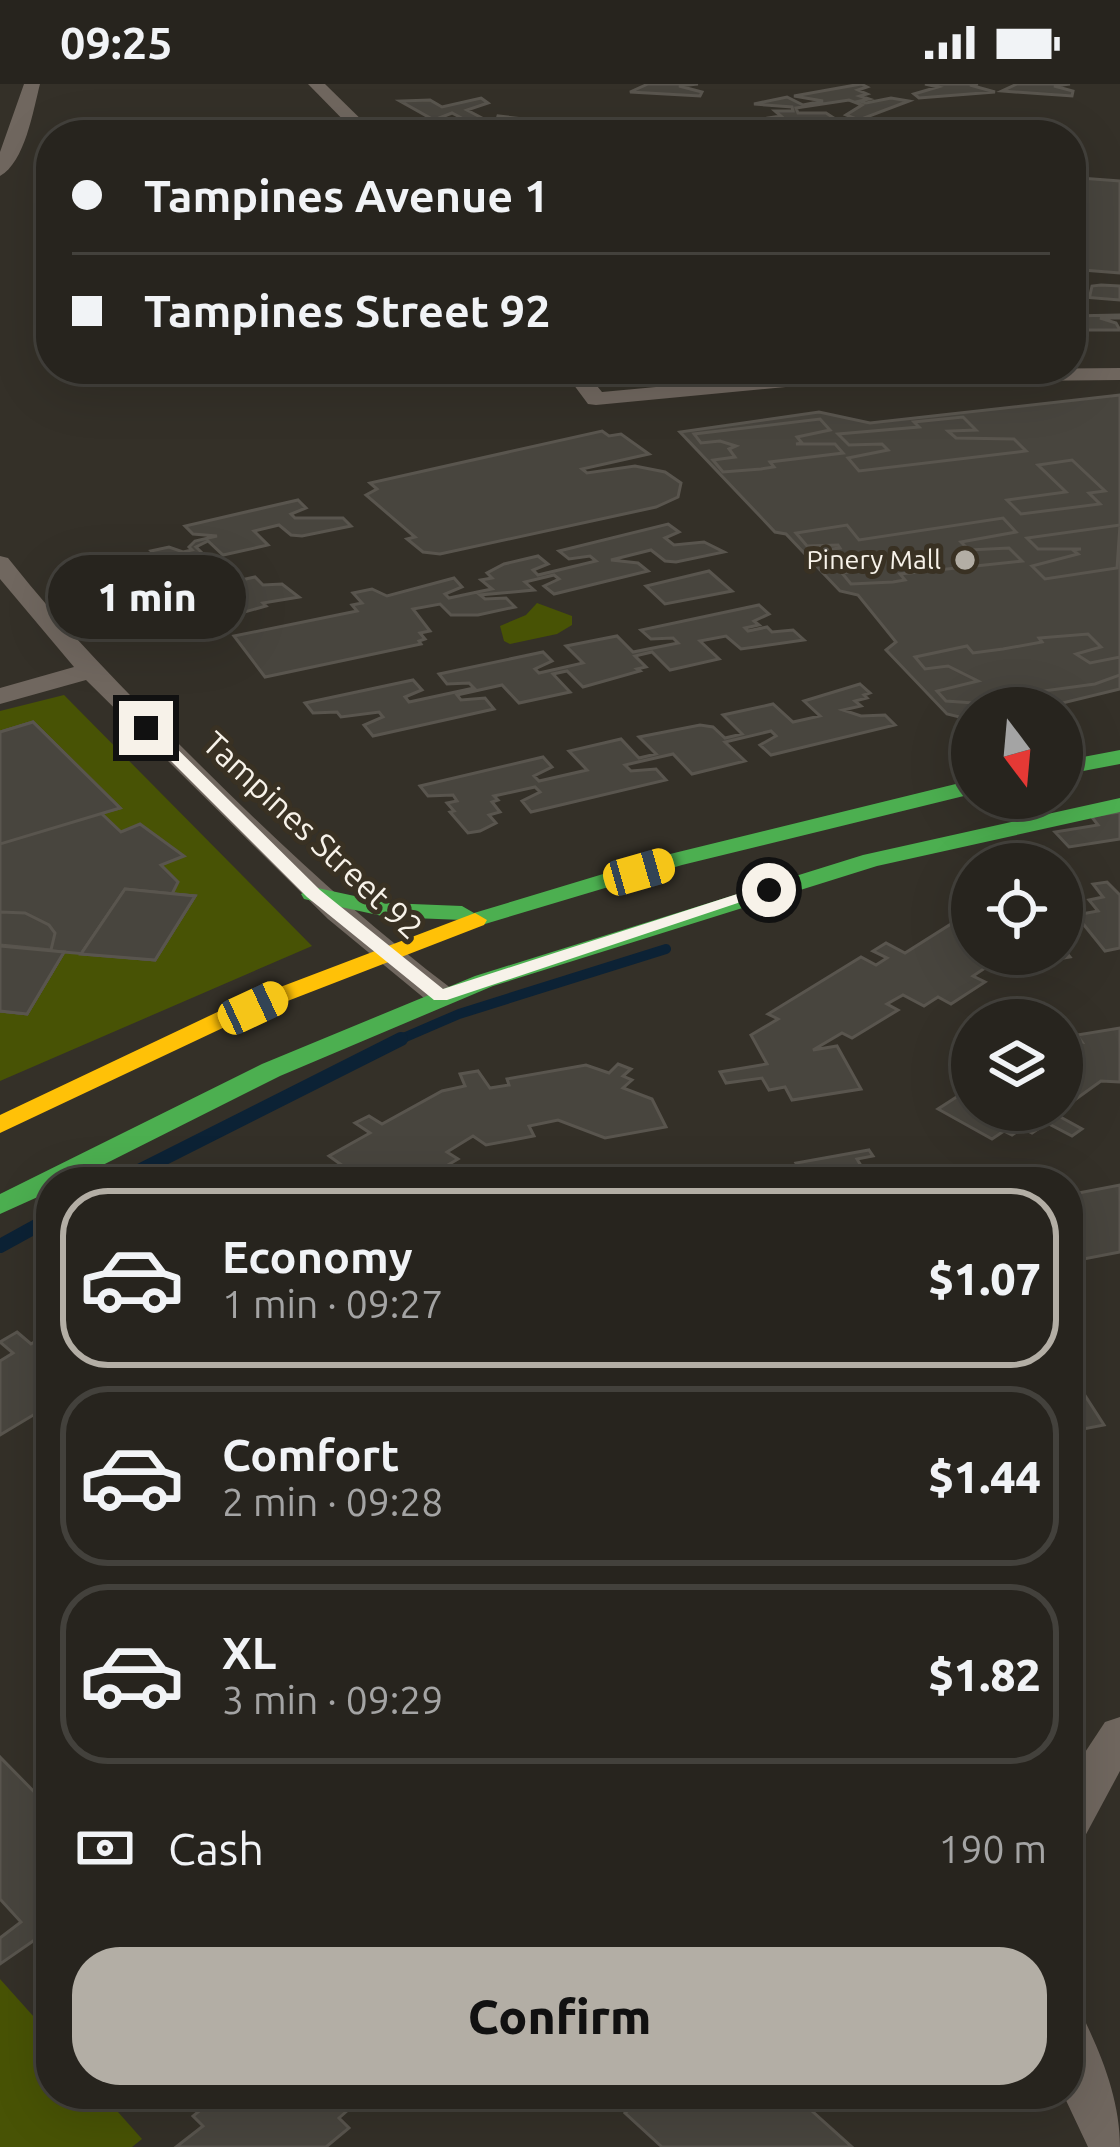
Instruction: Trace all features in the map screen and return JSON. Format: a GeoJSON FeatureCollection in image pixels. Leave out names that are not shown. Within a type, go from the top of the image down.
{"type":"FeatureCollection","features":[{"type":"Feature","properties":{"kind":"main road"},"geometry":{"type":"LineString","coordinates":[[1083,764],[1120,757]]}},
{"type":"Feature","properties":{"kind":"main road"},"geometry":{"type":"LineString","coordinates":[[0,1125],[292,989],[382,953],[509,910],[726,847],[951,792]]}},
{"type":"Feature","properties":{"kind":"main road"},"geometry":{"type":"LineString","coordinates":[[76,1167],[344,1036],[441,996],[732,900],[1025,822],[1120,805]]}},
{"type":"Feature","properties":{"kind":"main road"},"geometry":{"type":"LineString","coordinates":[[314,894],[369,910],[413,915],[509,910]]}},
{"type":"Feature","properties":{"kind":"main road"},"geometry":{"type":"LineString","coordinates":[[0,1204],[36,1186]]}},
{"type":"Feature","properties":{"kind":"street"},"geometry":{"type":"LineString","coordinates":[[0,171],[22,124],[32,84]]}},
{"type":"Feature","properties":{"kind":"street"},"geometry":{"type":"LineString","coordinates":[[298,84],[333,120]]}},
{"type":"Feature","properties":{"kind":"street"},"geometry":{"type":"LineString","coordinates":[[316,84],[353,120]]}},
{"type":"Feature","properties":{"kind":"street"},"geometry":{"type":"LineString","coordinates":[[1086,360],[1120,360]]}},
{"type":"Feature","properties":{"kind":"street"},"geometry":{"type":"LineString","coordinates":[[1086,374],[1120,374]]}},
{"type":"Feature","properties":{"kind":"street"},"geometry":{"type":"LineString","coordinates":[[584,385],[616,384]]}},
{"type":"Feature","properties":{"kind":"street","name":"Tampines Street 92"},"geometry":{"type":"LineString","coordinates":[[0,563],[90,671],[314,894],[441,996]]}},
{"type":"Feature","properties":{"kind":"street"},"geometry":{"type":"LineString","coordinates":[[0,696],[90,671]]}},
{"type":"Feature","properties":{"kind":"street"},"geometry":{"type":"LineString","coordinates":[[1083,1792],[1120,1734]]}},
{"type":"Feature","properties":{"kind":"street"},"geometry":{"type":"LineString","coordinates":[[1083,2080],[1094,2112],[1115,2147]]}},
{"type":"Feature","properties":{"kind":"green space"},"geometry":{"type":"Polygon","coordinates":[[[537,603],[572,616],[572,625],[557,634],[510,644],[504,641],[500,626],[526,615],[537,603]]]}},
{"type":"Feature","properties":{"kind":"green space"},"geometry":{"type":"Polygon","coordinates":[[[64,695],[312,946],[0,1081],[0,711],[64,695]]]}},
{"type":"Feature","properties":{"kind":"green space"},"geometry":{"type":"Polygon","coordinates":[[[0,1979],[36,2019],[36,2109],[115,2109],[142,2139],[132,2147],[0,2147],[0,1979]]]}},
{"type":"Feature","properties":{"kind":"building"},"geometry":{"type":"Polygon","coordinates":[[[648,84],[698,84],[679,86],[702,92],[700,96],[630,92],[648,84]]]}},
{"type":"Feature","properties":{"kind":"building"},"geometry":{"type":"Polygon","coordinates":[[[861,84],[867,87],[858,90],[867,94],[860,96],[869,99],[860,101],[909,101],[859,120],[846,115],[862,105],[849,100],[796,108],[798,113],[826,113],[837,120],[768,120],[781,116],[775,111],[793,111],[792,107],[754,104],[787,97],[803,105],[823,101],[794,96],[861,84]]]}},
{"type":"Feature","properties":{"kind":"building"},"geometry":{"type":"Polygon","coordinates":[[[925,84],[978,84],[970,85],[995,92],[919,98],[914,94],[938,87],[925,84]]]}},
{"type":"Feature","properties":{"kind":"building"},"geometry":{"type":"Polygon","coordinates":[[[1017,84],[1070,84],[1054,86],[1073,91],[1072,96],[1002,91],[1017,84]]]}},
{"type":"Feature","properties":{"kind":"building"},"geometry":{"type":"Polygon","coordinates":[[[481,98],[488,103],[467,110],[482,118],[465,120],[452,113],[434,120],[400,101],[430,100],[442,107],[481,98]]]}},
{"type":"Feature","properties":{"kind":"building"},"geometry":{"type":"Polygon","coordinates":[[[1086,178],[1120,181],[1120,273],[1086,270],[1086,178]]]}},
{"type":"Feature","properties":{"kind":"building"},"geometry":{"type":"Polygon","coordinates":[[[1092,286],[1120,286],[1120,300],[1086,297],[1092,286]]]}},
{"type":"Feature","properties":{"kind":"building"},"geometry":{"type":"Polygon","coordinates":[[[1120,315],[1100,318],[1116,323],[1120,330],[1086,330],[1086,316],[1120,315]]]}},
{"type":"Feature","properties":{"kind":"building","name":"Pinery Mall"},"geometry":{"type":"Polygon","coordinates":[[[1120,395],[1120,689],[1083,698],[1083,687],[951,687],[951,715],[947,714],[886,650],[896,642],[858,595],[840,591],[786,534],[775,532],[680,432],[819,412],[870,423],[1120,395]]]}},
{"type":"Feature","properties":{"kind":"building"},"geometry":{"type":"Polygon","coordinates":[[[963,417],[976,430],[948,431],[956,438],[1014,439],[1026,451],[859,471],[848,458],[888,450],[882,444],[849,445],[838,434],[919,427],[914,422],[963,417]]]}},
{"type":"Feature","properties":{"kind":"building"},"geometry":{"type":"Polygon","coordinates":[[[820,419],[830,430],[797,437],[802,443],[796,444],[835,444],[843,453],[770,462],[774,467],[761,469],[723,472],[713,460],[735,457],[729,449],[736,446],[720,441],[701,443],[694,434],[820,419]]]}},
{"type":"Feature","properties":{"kind":"building"},"geometry":{"type":"Polygon","coordinates":[[[602,431],[609,436],[621,434],[649,454],[582,469],[587,473],[635,466],[665,472],[681,483],[678,497],[656,507],[440,554],[423,552],[407,539],[415,537],[366,495],[377,489],[370,483],[602,431]]]}},
{"type":"Feature","properties":{"kind":"building"},"geometry":{"type":"Polygon","coordinates":[[[1072,460],[1105,491],[1089,493],[1100,504],[1021,514],[1007,500],[1066,492],[1038,465],[1072,460]]]}},
{"type":"Feature","properties":{"kind":"building"},"geometry":{"type":"Polygon","coordinates":[[[298,500],[306,508],[291,514],[295,518],[343,518],[351,526],[302,536],[291,535],[279,525],[254,531],[268,545],[223,555],[208,541],[196,547],[232,582],[255,577],[263,585],[282,584],[299,597],[263,603],[266,606],[216,620],[208,611],[215,610],[211,607],[238,596],[226,584],[216,586],[222,592],[218,596],[199,601],[151,551],[192,550],[189,547],[195,541],[217,536],[193,534],[185,526],[298,500]]]}},
{"type":"Feature","properties":{"kind":"building"},"geometry":{"type":"Polygon","coordinates":[[[1003,518],[1016,532],[961,542],[969,550],[1009,548],[1022,561],[900,574],[905,580],[893,582],[851,584],[842,573],[862,570],[861,557],[825,562],[816,551],[840,548],[838,545],[807,546],[796,533],[847,525],[859,540],[1003,518]]]}},
{"type":"Feature","properties":{"kind":"building"},"geometry":{"type":"Polygon","coordinates":[[[668,524],[679,532],[665,538],[674,545],[704,542],[724,552],[676,562],[665,561],[651,550],[611,560],[638,563],[648,571],[554,594],[544,586],[559,579],[554,575],[525,582],[534,590],[480,595],[506,598],[515,607],[478,615],[451,615],[440,604],[413,609],[430,631],[420,633],[425,639],[421,644],[265,677],[234,636],[357,611],[352,605],[362,603],[353,593],[372,589],[387,596],[454,578],[462,587],[445,594],[449,598],[492,589],[481,580],[492,578],[487,573],[504,564],[538,556],[548,564],[533,570],[538,575],[596,561],[590,556],[569,559],[559,551],[668,524]]]}},
{"type":"Feature","properties":{"kind":"building"},"geometry":{"type":"Polygon","coordinates":[[[1120,525],[1117,568],[1045,579],[1032,566],[1078,554],[1073,550],[1081,549],[1038,549],[1027,538],[1120,525]]]}},
{"type":"Feature","properties":{"kind":"building"},"geometry":{"type":"Polygon","coordinates":[[[709,571],[732,591],[665,604],[646,586],[709,571]]]}},
{"type":"Feature","properties":{"kind":"building"},"geometry":{"type":"Polygon","coordinates":[[[759,605],[769,614],[754,621],[759,625],[745,628],[748,631],[793,630],[804,640],[741,649],[726,636],[700,641],[719,659],[670,670],[652,652],[635,656],[646,667],[637,669],[640,671],[583,687],[567,671],[553,674],[570,692],[519,703],[502,685],[457,695],[461,700],[485,698],[494,709],[373,736],[364,725],[383,717],[379,712],[341,717],[337,712],[313,713],[305,703],[413,680],[422,690],[405,697],[409,702],[474,688],[469,683],[447,684],[439,674],[543,652],[552,661],[535,669],[539,673],[583,663],[566,646],[617,636],[633,652],[678,643],[673,638],[651,639],[641,630],[759,605]]]}},
{"type":"Feature","properties":{"kind":"building"},"geometry":{"type":"Polygon","coordinates":[[[1088,634],[1101,647],[1076,654],[1090,663],[1120,657],[1120,675],[1073,687],[953,687],[978,681],[948,666],[925,669],[915,657],[967,646],[973,653],[1042,642],[1039,638],[1088,634]]]}},
{"type":"Feature","properties":{"kind":"building"},"geometry":{"type":"Polygon","coordinates":[[[860,684],[870,693],[864,695],[867,698],[855,701],[861,706],[843,710],[861,716],[885,715],[895,725],[771,755],[760,745],[776,736],[771,731],[725,742],[745,761],[692,774],[673,754],[625,765],[631,771],[656,769],[666,780],[531,812],[522,801],[540,792],[535,787],[494,796],[498,800],[492,802],[500,812],[489,815],[496,823],[480,831],[468,833],[450,812],[454,811],[447,803],[457,801],[453,795],[428,796],[420,786],[543,757],[552,767],[534,776],[539,781],[587,770],[569,751],[621,739],[639,758],[656,754],[639,737],[700,725],[713,727],[725,738],[742,734],[723,715],[773,704],[793,722],[820,716],[804,701],[860,684]]]}},
{"type":"Feature","properties":{"kind":"building"},"geometry":{"type":"Polygon","coordinates":[[[951,688],[951,701],[946,701],[937,691],[951,688]]]}},
{"type":"Feature","properties":{"kind":"building"},"geometry":{"type":"Polygon","coordinates":[[[33,722],[120,808],[101,813],[121,832],[140,824],[184,856],[161,865],[178,882],[172,894],[195,896],[155,960],[64,952],[27,1014],[0,1011],[0,732],[33,722]]]}},
{"type":"Feature","properties":{"kind":"building"},"geometry":{"type":"Polygon","coordinates":[[[33,722],[120,808],[0,844],[0,732],[33,722]]]}},
{"type":"Feature","properties":{"kind":"building"},"geometry":{"type":"Polygon","coordinates":[[[1120,812],[1120,839],[1065,843],[1055,832],[1098,825],[1091,816],[1120,812]]]}},
{"type":"Feature","properties":{"kind":"building"},"geometry":{"type":"Polygon","coordinates":[[[1107,882],[1120,895],[1120,948],[1105,951],[1083,924],[1083,914],[1098,911],[1089,900],[1103,897],[1093,884],[1107,882]]]}},
{"type":"Feature","properties":{"kind":"building"},"geometry":{"type":"Polygon","coordinates":[[[125,889],[195,896],[155,960],[81,954],[125,889]]]}},
{"type":"Feature","properties":{"kind":"building"},"geometry":{"type":"Polygon","coordinates":[[[125,889],[195,896],[155,960],[81,954],[125,889]]]}},
{"type":"Feature","properties":{"kind":"building"},"geometry":{"type":"Polygon","coordinates":[[[0,912],[25,913],[49,925],[55,933],[51,950],[0,945],[0,912]]]}},
{"type":"Feature","properties":{"kind":"building"},"geometry":{"type":"Polygon","coordinates":[[[951,924],[951,975],[974,975],[985,982],[951,999],[951,1004],[938,997],[924,1006],[903,995],[887,1004],[898,1010],[852,1038],[842,1033],[813,1050],[837,1046],[861,1089],[792,1100],[785,1087],[769,1090],[762,1078],[726,1083],[720,1072],[767,1064],[751,1035],[778,1019],[768,1014],[861,957],[876,965],[887,958],[873,951],[886,943],[905,953],[951,924]]]}},
{"type":"Feature","properties":{"kind":"building"},"geometry":{"type":"Polygon","coordinates":[[[0,946],[64,952],[27,1014],[0,1011],[0,946]]]}},
{"type":"Feature","properties":{"kind":"building"},"geometry":{"type":"Polygon","coordinates":[[[0,946],[64,952],[27,1014],[0,1011],[0,946]]]}},
{"type":"Feature","properties":{"kind":"building"},"geometry":{"type":"Polygon","coordinates":[[[1120,1028],[1120,1082],[1101,1081],[1083,1094],[1083,1034],[1120,1028]]]}},
{"type":"Feature","properties":{"kind":"building"},"geometry":{"type":"Polygon","coordinates":[[[618,1064],[631,1069],[623,1076],[632,1080],[623,1088],[652,1099],[666,1127],[605,1138],[558,1120],[529,1126],[534,1136],[486,1145],[473,1136],[447,1152],[458,1159],[444,1167],[341,1167],[329,1156],[370,1133],[355,1123],[369,1116],[382,1124],[442,1091],[465,1086],[460,1074],[478,1071],[490,1088],[509,1085],[507,1079],[586,1065],[609,1073],[618,1064]]]}},
{"type":"Feature","properties":{"kind":"building"},"geometry":{"type":"Polygon","coordinates":[[[951,1101],[951,1116],[938,1109],[951,1101]]]}},
{"type":"Feature","properties":{"kind":"building"},"geometry":{"type":"Polygon","coordinates":[[[978,1131],[1004,1131],[992,1139],[978,1131]]]}},
{"type":"Feature","properties":{"kind":"building"},"geometry":{"type":"Polygon","coordinates":[[[869,1150],[873,1156],[857,1159],[862,1167],[798,1167],[796,1163],[869,1150]]]}},
{"type":"Feature","properties":{"kind":"building"},"geometry":{"type":"Polygon","coordinates":[[[1120,1185],[1120,1252],[1083,1259],[1083,1192],[1120,1185]]]}},
{"type":"Feature","properties":{"kind":"building"},"geometry":{"type":"Polygon","coordinates":[[[17,1332],[31,1344],[36,1341],[36,1413],[0,1435],[0,1361],[13,1353],[0,1342],[17,1332]]]}},
{"type":"Feature","properties":{"kind":"building"},"geometry":{"type":"Polygon","coordinates":[[[1083,1392],[1104,1425],[1083,1429],[1083,1392]]]}},
{"type":"Feature","properties":{"kind":"building"},"geometry":{"type":"Polygon","coordinates":[[[0,1757],[36,1794],[36,1939],[0,1964],[0,1938],[21,1922],[0,1899],[0,1757]]]}},
{"type":"Feature","properties":{"kind":"building"},"geometry":{"type":"Polygon","coordinates":[[[202,2109],[349,2109],[339,2118],[349,2128],[326,2147],[176,2147],[203,2126],[193,2116],[202,2109]]]}},
{"type":"Feature","properties":{"kind":"building"},"geometry":{"type":"Polygon","coordinates":[[[630,2109],[810,2109],[852,2147],[662,2147],[625,2113],[630,2109]]]}},
{"type":"Feature","properties":{"kind":"waterway"},"geometry":{"type":"LineString","coordinates":[[394,1042],[459,1014],[666,949]]}},
{"type":"Feature","properties":{"kind":"waterway"},"geometry":{"type":"LineString","coordinates":[[147,1167],[401,1039]]}},
{"type":"Feature","properties":{"kind":"waterway"},"geometry":{"type":"LineString","coordinates":[[0,1246],[36,1226]]}},
{"type":"Feature","properties":{"kind":"traffic: fast"},"geometry":{"type":"LineString","coordinates":[[1083,764],[1120,757]]}},
{"type":"Feature","properties":{"kind":"traffic: fast"},"geometry":{"type":"LineString","coordinates":[[475,920],[674,860],[951,792]]}},
{"type":"Feature","properties":{"kind":"traffic: fast"},"geometry":{"type":"LineString","coordinates":[[76,1167],[271,1070],[484,981],[871,860],[1120,805]]}},
{"type":"Feature","properties":{"kind":"traffic: fast"},"geometry":{"type":"LineString","coordinates":[[313,894],[387,910],[462,913]]}},
{"type":"Feature","properties":{"kind":"traffic: fast"},"geometry":{"type":"LineString","coordinates":[[0,1205],[36,1187]]}},
{"type":"Feature","properties":{"kind":"traffic: slow"},"geometry":{"type":"LineString","coordinates":[[0,1125],[237,1012],[475,920]]}},
{"type":"Feature","properties":{"kind":"place","name":"Pinery Mall"},"geometry":{"type":"Point","coordinates":[965,560]}},
{"type":"Feature","properties":{"kind":"route"},"geometry":{"type":"LineString","coordinates":[[146,728],[314,894],[441,996],[769,890]]}}]}
